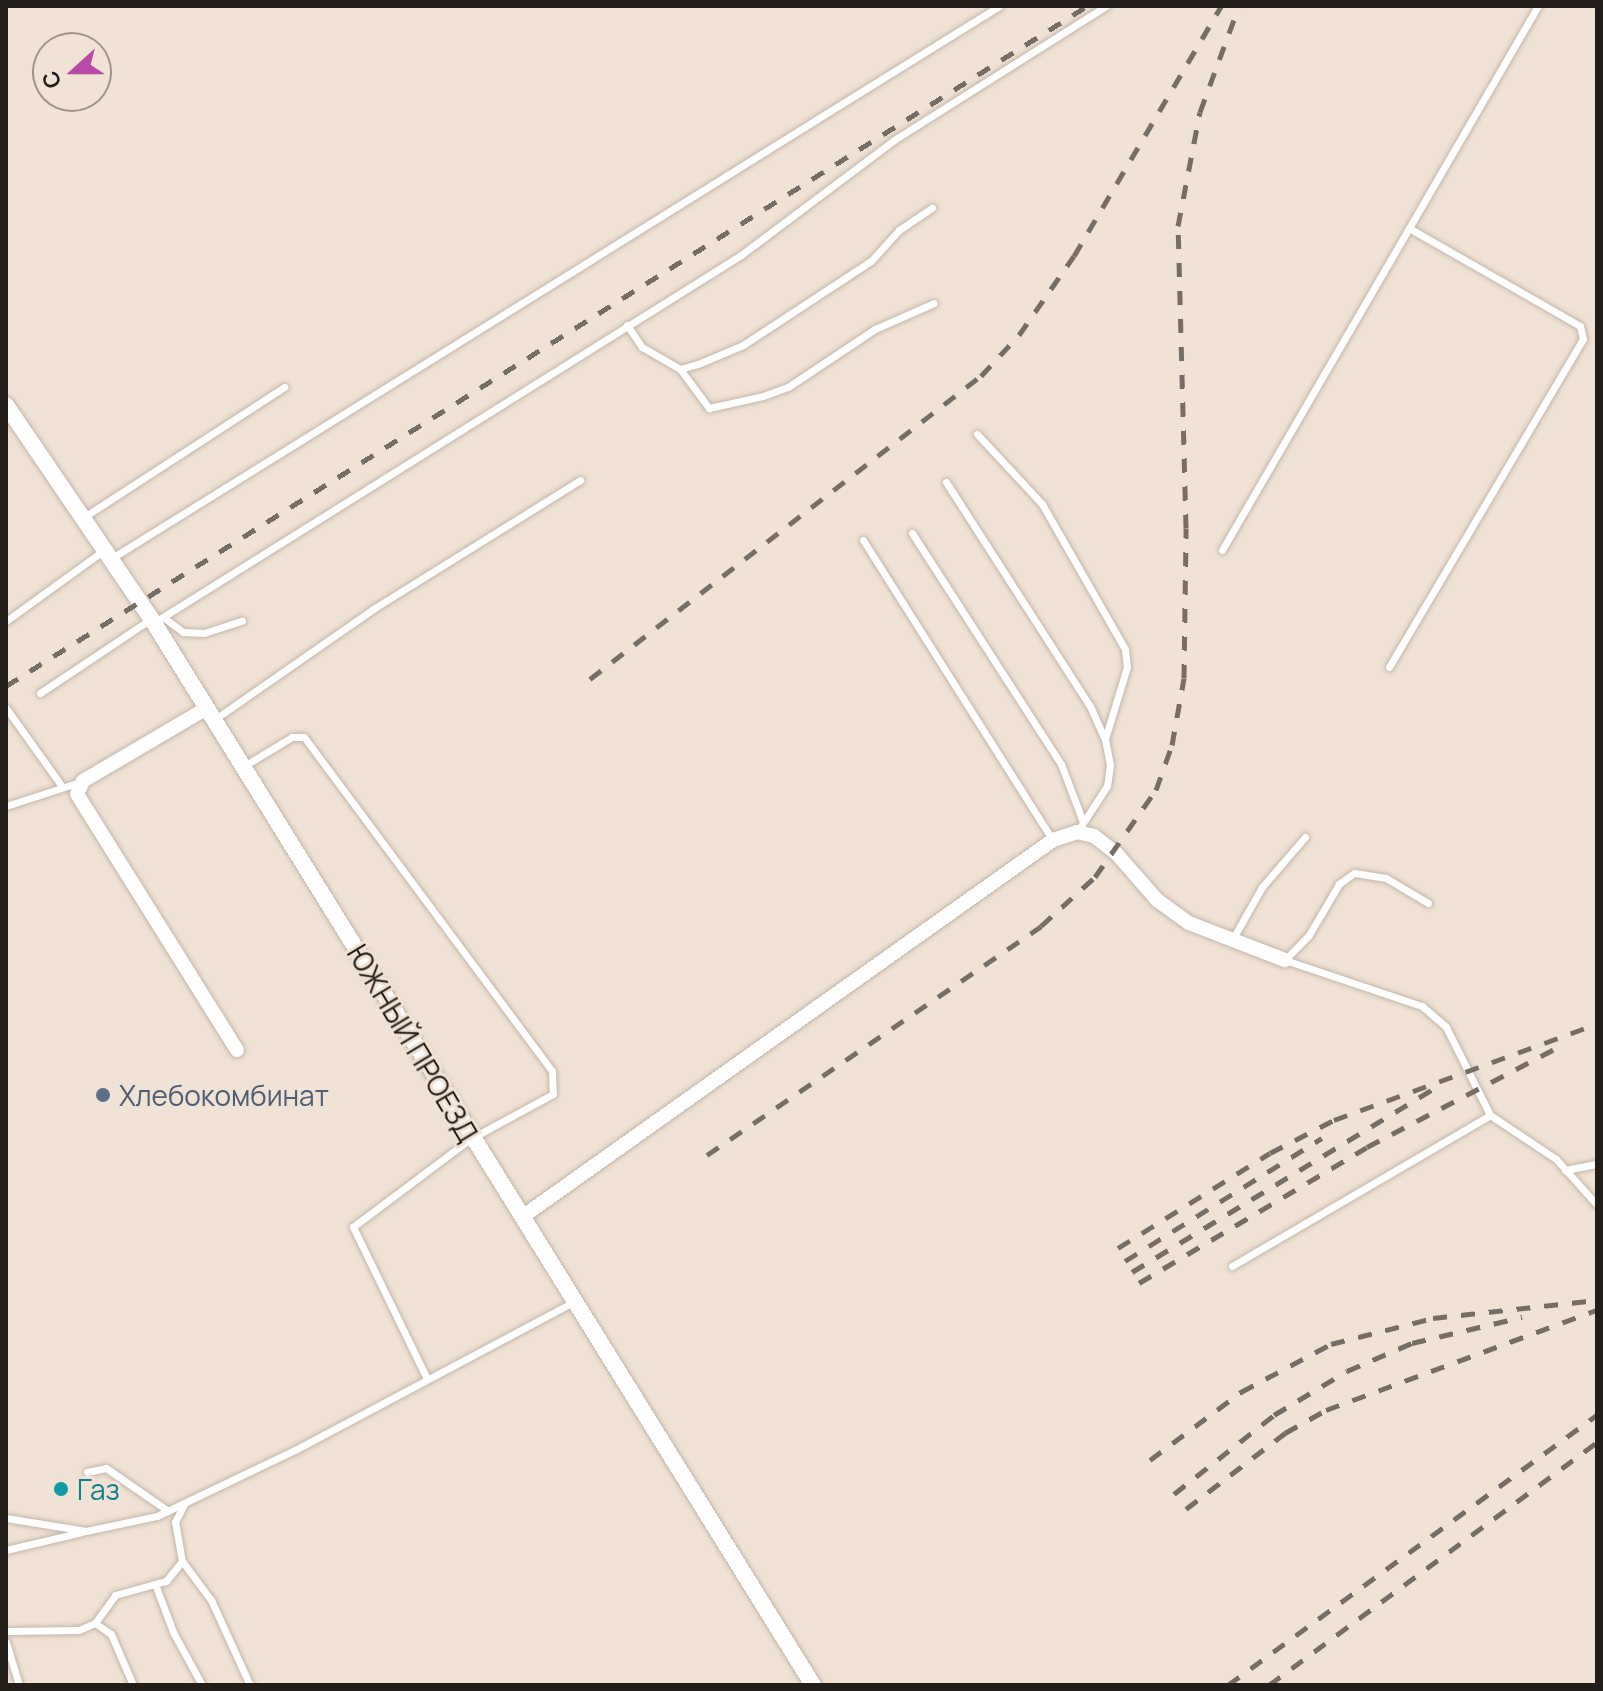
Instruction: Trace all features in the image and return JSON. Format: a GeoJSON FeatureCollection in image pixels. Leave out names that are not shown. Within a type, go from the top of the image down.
{"type":"FeatureCollection","features":[{"type":"Feature","properties":{"kind":"street","name":"ЮЖНЫЙ ПРОЕЗД"},"geometry":{"type":"LineString","coordinates":[[6,405],[156,620],[470,1139],[522,1217],[813,1685]]}},
{"type":"Feature","properties":{"kind":"street"},"geometry":{"type":"LineString","coordinates":[[211,714],[83,781],[77,794],[83,812],[237,1050]]}},
{"type":"Feature","properties":{"kind":"street"},"geometry":{"type":"LineString","coordinates":[[522,1217],[1053,840],[1080,827],[1116,853],[1157,900],[1189,923],[1285,960]]}},
{"type":"Feature","properties":{"kind":"lane"},"geometry":{"type":"LineString","coordinates":[[6,621],[109,554],[999,6]]}},
{"type":"Feature","properties":{"kind":"lane"},"geometry":{"type":"LineString","coordinates":[[40,693],[741,255],[907,131],[1106,6]]}},
{"type":"Feature","properties":{"kind":"lane"},"geometry":{"type":"LineString","coordinates":[[1222,550],[1538,6]]}},
{"type":"Feature","properties":{"kind":"lane"},"geometry":{"type":"LineString","coordinates":[[680,369],[743,345],[871,261],[899,230],[932,208]]}},
{"type":"Feature","properties":{"kind":"lane"},"geometry":{"type":"LineString","coordinates":[[1389,667],[1583,339],[1580,326],[1409,228]]}},
{"type":"Feature","properties":{"kind":"lane"},"geometry":{"type":"LineString","coordinates":[[627,325],[642,347],[680,369],[709,408],[788,387],[875,329],[934,303]]}},
{"type":"Feature","properties":{"kind":"lane"},"geometry":{"type":"LineString","coordinates":[[84,517],[284,387]]}},
{"type":"Feature","properties":{"kind":"lane"},"geometry":{"type":"LineString","coordinates":[[977,434],[1042,504],[1125,649],[1127,667],[1105,739]]}},
{"type":"Feature","properties":{"kind":"lane"},"geometry":{"type":"LineString","coordinates":[[211,714],[580,480]]}},
{"type":"Feature","properties":{"kind":"lane"},"geometry":{"type":"LineString","coordinates":[[946,482],[1090,706],[1105,739],[1110,765],[1107,786],[1080,827]]}},
{"type":"Feature","properties":{"kind":"lane"},"geometry":{"type":"LineString","coordinates":[[912,533],[1061,764],[1080,827]]}},
{"type":"Feature","properties":{"kind":"lane"},"geometry":{"type":"LineString","coordinates":[[863,540],[1053,840]]}},
{"type":"Feature","properties":{"kind":"lane"},"geometry":{"type":"LineString","coordinates":[[156,620],[183,632],[204,633],[242,621]]}},
{"type":"Feature","properties":{"kind":"lane"},"geometry":{"type":"LineString","coordinates":[[6,708],[61,785]]}},
{"type":"Feature","properties":{"kind":"lane"},"geometry":{"type":"LineString","coordinates":[[244,766],[292,737],[304,737],[552,1071],[553,1094],[470,1139],[353,1227],[426,1377]]}},
{"type":"Feature","properties":{"kind":"lane"},"geometry":{"type":"LineString","coordinates":[[6,806],[61,785],[83,781]]}},
{"type":"Feature","properties":{"kind":"lane"},"geometry":{"type":"LineString","coordinates":[[1232,940],[1262,887],[1305,837]]}},
{"type":"Feature","properties":{"kind":"lane"},"geometry":{"type":"LineString","coordinates":[[1428,903],[1386,878],[1354,873],[1339,884],[1309,935],[1285,960],[1422,1006],[1446,1027],[1490,1115],[1529,1136],[1597,1205]]}},
{"type":"Feature","properties":{"kind":"lane"},"geometry":{"type":"LineString","coordinates":[[1232,1266],[1490,1115]]}},
{"type":"Feature","properties":{"kind":"lane"},"geometry":{"type":"LineString","coordinates":[[1565,1170],[1597,1164]]}},
{"type":"Feature","properties":{"kind":"lane"},"geometry":{"type":"LineString","coordinates":[[6,1550],[168,1511],[295,1450],[426,1377],[573,1302]]}},
{"type":"Feature","properties":{"kind":"lane"},"geometry":{"type":"LineString","coordinates":[[87,1472],[106,1468],[168,1511]]}},
{"type":"Feature","properties":{"kind":"lane"},"geometry":{"type":"LineString","coordinates":[[184,1504],[175,1522],[182,1561],[211,1600],[250,1685]]}},
{"type":"Feature","properties":{"kind":"lane"},"geometry":{"type":"LineString","coordinates":[[6,1518],[86,1531]]}},
{"type":"Feature","properties":{"kind":"lane"},"geometry":{"type":"LineString","coordinates":[[6,1631],[64,1633],[95,1623],[115,1595],[166,1581],[182,1561]]}},
{"type":"Feature","properties":{"kind":"lane"},"geometry":{"type":"LineString","coordinates":[[155,1584],[173,1632],[202,1685]]}},
{"type":"Feature","properties":{"kind":"lane"},"geometry":{"type":"LineString","coordinates":[[95,1623],[111,1634],[133,1685]]}},
{"type":"Feature","properties":{"kind":"lane"},"geometry":{"type":"LineString","coordinates":[[6,1642],[19,1685]]}},
{"type":"Feature","properties":{"kind":"railway"},"geometry":{"type":"LineString","coordinates":[[6,686],[1087,6]]}},
{"type":"Feature","properties":{"kind":"railway"},"geometry":{"type":"LineString","coordinates":[[590,679],[981,376],[1019,335],[1074,256],[1221,6]]}},
{"type":"Feature","properties":{"kind":"railway"},"geometry":{"type":"LineString","coordinates":[[707,1155],[1041,926],[1095,877],[1156,790],[1172,745],[1184,678],[1186,528],[1178,226],[1200,112],[1239,6]]}},
{"type":"Feature","properties":{"kind":"railway"},"geometry":{"type":"LineString","coordinates":[[1118,1248],[1270,1153],[1334,1120],[1597,1024]]}},
{"type":"Feature","properties":{"kind":"railway"},"geometry":{"type":"LineString","coordinates":[[1139,1283],[1367,1147],[1560,1046]]}},
{"type":"Feature","properties":{"kind":"railway"},"geometry":{"type":"LineString","coordinates":[[1132,1272],[1433,1089]]}},
{"type":"Feature","properties":{"kind":"railway"},"geometry":{"type":"LineString","coordinates":[[1125,1261],[1322,1138]]}},
{"type":"Feature","properties":{"kind":"railway"},"geometry":{"type":"LineString","coordinates":[[1150,1460],[1241,1392],[1331,1344],[1433,1318],[1597,1300]]}},
{"type":"Feature","properties":{"kind":"railway"},"geometry":{"type":"LineString","coordinates":[[1186,1509],[1285,1433],[1326,1410],[1597,1310]]}},
{"type":"Feature","properties":{"kind":"railway"},"geometry":{"type":"LineString","coordinates":[[1174,1494],[1274,1415],[1347,1371],[1412,1343],[1522,1317]]}},
{"type":"Feature","properties":{"kind":"railway"},"geometry":{"type":"LineString","coordinates":[[1228,1685],[1597,1415]]}},
{"type":"Feature","properties":{"kind":"railway"},"geometry":{"type":"LineString","coordinates":[[1269,1685],[1597,1442]]}},
{"type":"Feature","properties":{"kind":"place","name":"Хлебокомбинат"},"geometry":{"type":"Point","coordinates":[103,1095]}},
{"type":"Feature","properties":{"kind":"place","name":"Газ"},"geometry":{"type":"Point","coordinates":[61,1489]}}]}
